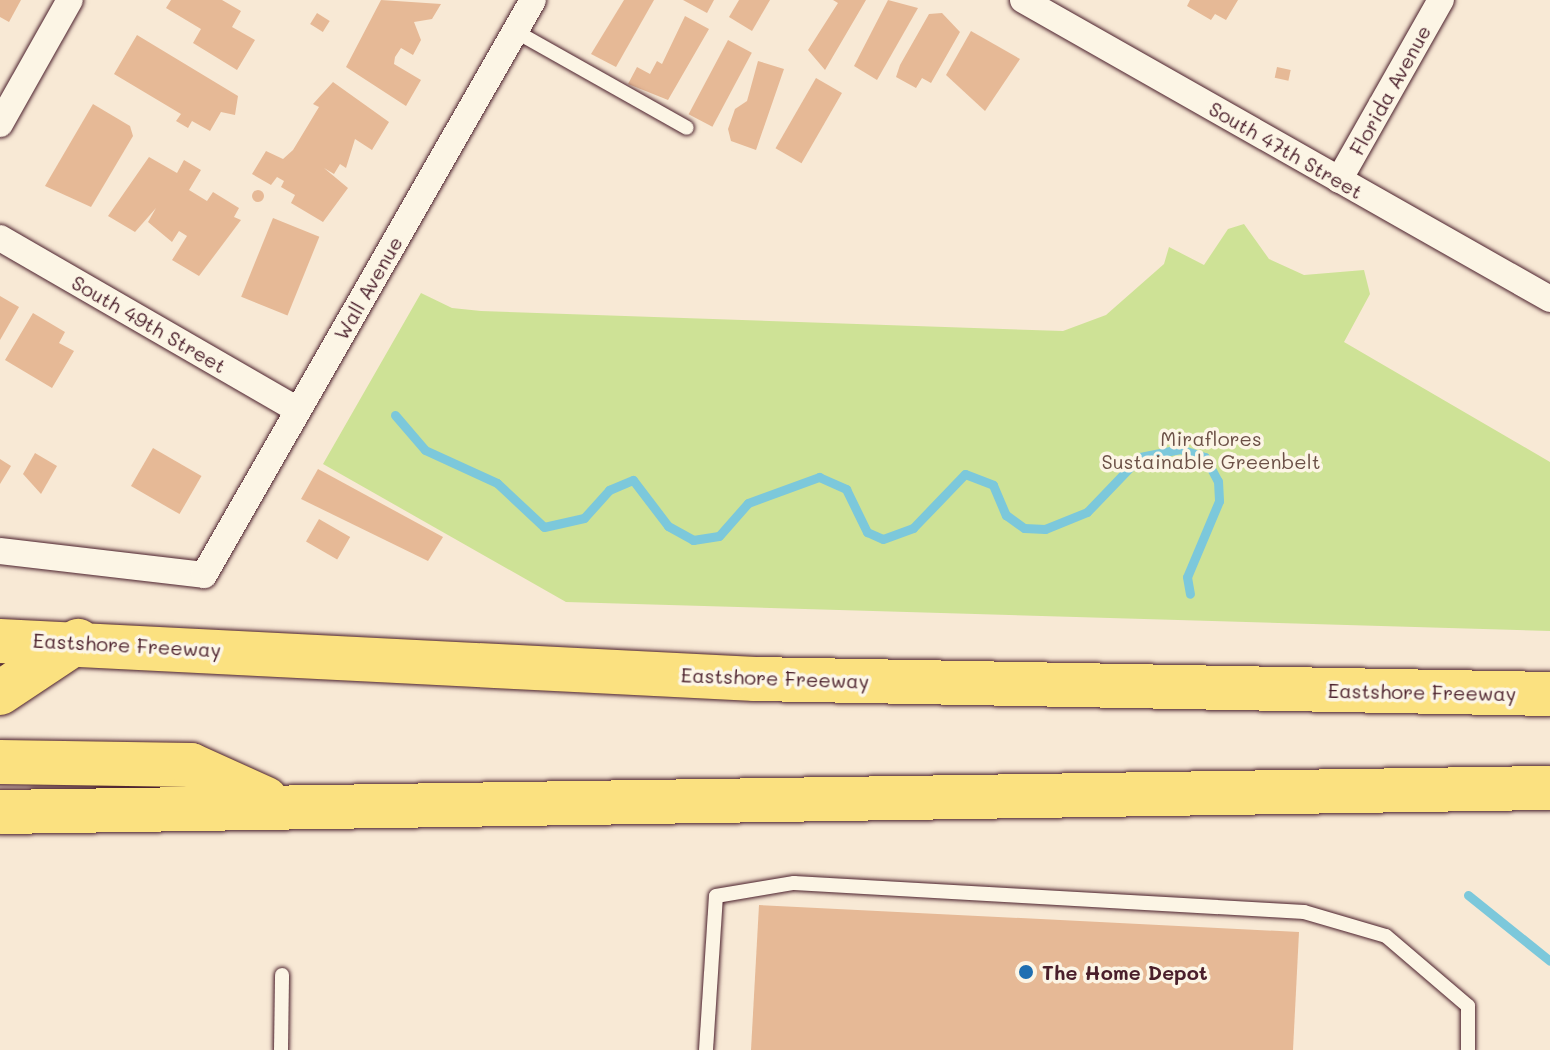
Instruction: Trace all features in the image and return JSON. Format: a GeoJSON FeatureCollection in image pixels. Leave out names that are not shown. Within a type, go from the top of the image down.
{"type":"FeatureCollection","features":[{"type":"Feature","properties":{"kind":"highway"},"geometry":{"type":"LineString","coordinates":[[0,614],[70,641]]}},
{"type":"Feature","properties":{"kind":"highway","name":"Eastshore Freeway"},"geometry":{"type":"LineString","coordinates":[[0,641],[70,641],[755,679],[1550,694]]}},
{"type":"Feature","properties":{"kind":"highway"},"geometry":{"type":"LineString","coordinates":[[0,693],[70,641]]}},
{"type":"Feature","properties":{"kind":"highway"},"geometry":{"type":"LineString","coordinates":[[0,762],[191,765],[276,803]]}},
{"type":"Feature","properties":{"kind":"highway"},"geometry":{"type":"LineString","coordinates":[[0,812],[276,803],[1550,788]]}},
{"type":"Feature","properties":{"kind":"highway"},"geometry":{"type":"LineString","coordinates":[[0,824],[95,810]]}},
{"type":"Feature","properties":{"kind":"street"},"geometry":{"type":"LineString","coordinates":[[0,124],[70,0]]}},
{"type":"Feature","properties":{"kind":"street","name":"Wall Avenue"},"geometry":{"type":"LineString","coordinates":[[0,551],[204,575],[533,0]]}},
{"type":"Feature","properties":{"kind":"street","name":"South 47th Street"},"geometry":{"type":"LineString","coordinates":[[1023,0],[1550,299]]}},
{"type":"Feature","properties":{"kind":"street","name":"Florida Avenue"},"geometry":{"type":"LineString","coordinates":[[1339,180],[1441,0]]}},
{"type":"Feature","properties":{"kind":"street","name":"South 49th Street"},"geometry":{"type":"LineString","coordinates":[[0,238],[298,410]]}},
{"type":"Feature","properties":{"kind":"lane"},"geometry":{"type":"LineString","coordinates":[[515,31],[687,128]]}},
{"type":"Feature","properties":{"kind":"lane"},"geometry":{"type":"LineString","coordinates":[[706,1050],[716,896],[794,883],[1304,912],[1386,936],[1468,1006],[1468,1050]]}},
{"type":"Feature","properties":{"kind":"lane"},"geometry":{"type":"LineString","coordinates":[[281,1050],[282,975]]}},
{"type":"Feature","properties":{"kind":"green space","name":"Miraflores Sustainable Greenbelt"},"geometry":{"type":"Polygon","coordinates":[[[1244,224],[1269,259],[1304,275],[1364,270],[1370,294],[1344,342],[1550,462],[1550,631],[566,602],[323,464],[421,293],[452,308],[481,311],[1063,331],[1106,315],[1164,264],[1169,247],[1204,265],[1228,229],[1244,224]]]}},
{"type":"Feature","properties":{"kind":"building"},"geometry":{"type":"Polygon","coordinates":[[[0,0],[21,0],[9,22],[0,17],[0,0]]]}},
{"type":"Feature","properties":{"kind":"building"},"geometry":{"type":"Polygon","coordinates":[[[171,0],[222,0],[241,11],[232,27],[255,40],[237,70],[193,43],[201,29],[166,8],[171,0]]]}},
{"type":"Feature","properties":{"kind":"building"},"geometry":{"type":"Polygon","coordinates":[[[381,0],[441,4],[432,19],[414,22],[421,40],[413,55],[401,48],[395,57],[394,64],[421,80],[406,106],[346,67],[381,0]]]}},
{"type":"Feature","properties":{"kind":"building"},"geometry":{"type":"Polygon","coordinates":[[[624,0],[654,0],[616,67],[591,54],[624,0]]]}},
{"type":"Feature","properties":{"kind":"building"},"geometry":{"type":"Polygon","coordinates":[[[683,0],[714,0],[707,13],[683,0]]]}},
{"type":"Feature","properties":{"kind":"building"},"geometry":{"type":"Polygon","coordinates":[[[739,0],[770,0],[752,31],[729,17],[739,0]]]}},
{"type":"Feature","properties":{"kind":"building"},"geometry":{"type":"Polygon","coordinates":[[[833,0],[866,0],[825,70],[808,50],[838,3],[833,0]]]}},
{"type":"Feature","properties":{"kind":"building"},"geometry":{"type":"Polygon","coordinates":[[[888,0],[918,8],[877,80],[854,66],[888,0]]]}},
{"type":"Feature","properties":{"kind":"building"},"geometry":{"type":"Polygon","coordinates":[[[1190,0],[1238,0],[1226,20],[1215,14],[1211,20],[1187,6],[1190,0]]]}},
{"type":"Feature","properties":{"kind":"building"},"geometry":{"type":"Polygon","coordinates":[[[317,13],[330,21],[323,32],[310,24],[317,13]]]}},
{"type":"Feature","properties":{"kind":"building"},"geometry":{"type":"Polygon","coordinates":[[[942,13],[960,32],[931,83],[922,78],[916,88],[896,77],[900,65],[929,14],[942,13]]]}},
{"type":"Feature","properties":{"kind":"building"},"geometry":{"type":"Polygon","coordinates":[[[685,16],[709,29],[668,100],[628,84],[637,67],[650,74],[657,61],[662,64],[685,16]]]}},
{"type":"Feature","properties":{"kind":"building"},"geometry":{"type":"Polygon","coordinates":[[[971,31],[1020,59],[985,111],[946,75],[971,31]]]}},
{"type":"Feature","properties":{"kind":"building"},"geometry":{"type":"Polygon","coordinates":[[[137,35],[238,96],[235,115],[221,112],[210,131],[192,121],[188,128],[176,121],[181,114],[114,74],[137,35]]]}},
{"type":"Feature","properties":{"kind":"building"},"geometry":{"type":"Polygon","coordinates":[[[728,40],[752,53],[712,127],[689,114],[728,40]]]}},
{"type":"Feature","properties":{"kind":"building"},"geometry":{"type":"Polygon","coordinates":[[[758,61],[784,69],[756,150],[731,141],[728,129],[735,109],[747,101],[758,61]]]}},
{"type":"Feature","properties":{"kind":"building"},"geometry":{"type":"Polygon","coordinates":[[[1277,67],[1291,70],[1288,81],[1275,78],[1277,67]]]}},
{"type":"Feature","properties":{"kind":"building"},"geometry":{"type":"Polygon","coordinates":[[[816,78],[842,93],[801,163],[776,148],[816,78]]]}},
{"type":"Feature","properties":{"kind":"building"},"geometry":{"type":"Polygon","coordinates":[[[333,82],[389,122],[372,150],[355,139],[346,168],[340,164],[334,174],[324,168],[348,188],[323,222],[291,203],[295,195],[281,187],[284,181],[277,177],[271,185],[252,174],[266,151],[283,159],[293,150],[319,107],[313,104],[333,82]]]}},
{"type":"Feature","properties":{"kind":"building"},"geometry":{"type":"Polygon","coordinates":[[[93,104],[130,126],[133,136],[91,207],[45,186],[93,104]]]}},
{"type":"Feature","properties":{"kind":"building"},"geometry":{"type":"Polygon","coordinates":[[[149,157],[177,173],[184,160],[201,170],[189,190],[207,201],[213,192],[239,208],[234,217],[241,220],[199,276],[172,260],[187,236],[179,231],[172,242],[148,222],[156,208],[135,232],[108,216],[149,157]]]}},
{"type":"Feature","properties":{"kind":"building"},"geometry":{"type":"Polygon","coordinates":[[[258,190],[264,196],[258,202],[252,196],[258,190]]]}},
{"type":"Feature","properties":{"kind":"building"},"geometry":{"type":"Polygon","coordinates":[[[273,218],[319,237],[288,316],[241,297],[273,218]]]}},
{"type":"Feature","properties":{"kind":"building"},"geometry":{"type":"Polygon","coordinates":[[[0,296],[19,307],[0,340],[0,296]]]}},
{"type":"Feature","properties":{"kind":"building"},"geometry":{"type":"Polygon","coordinates":[[[33,313],[65,332],[59,343],[74,351],[52,388],[5,360],[33,313]]]}},
{"type":"Feature","properties":{"kind":"building"},"geometry":{"type":"Polygon","coordinates":[[[153,448],[201,476],[179,514],[131,486],[153,448]]]}},
{"type":"Feature","properties":{"kind":"building"},"geometry":{"type":"Polygon","coordinates":[[[35,453],[57,466],[41,494],[23,474],[35,453]]]}},
{"type":"Feature","properties":{"kind":"building"},"geometry":{"type":"Polygon","coordinates":[[[0,459],[11,466],[0,484],[0,459]]]}},
{"type":"Feature","properties":{"kind":"building"},"geometry":{"type":"Polygon","coordinates":[[[318,469],[443,537],[428,561],[301,499],[318,469]]]}},
{"type":"Feature","properties":{"kind":"building"},"geometry":{"type":"Polygon","coordinates":[[[319,519],[350,537],[337,560],[306,542],[319,519]]]}},
{"type":"Feature","properties":{"kind":"building","name":"The Home Depot"},"geometry":{"type":"Polygon","coordinates":[[[759,905],[1299,932],[1293,1050],[751,1050],[759,905]]]}},
{"type":"Feature","properties":{"kind":"waterway"},"geometry":{"type":"LineString","coordinates":[[395,415],[425,450],[497,483],[544,527],[584,518],[609,490],[633,480],[668,526],[693,540],[719,536],[748,503],[819,477],[846,489],[867,532],[883,539],[913,528],[965,474],[993,485],[1006,515],[1024,528],[1045,529],[1087,512],[1140,457],[1180,449],[1205,457],[1218,481],[1219,501],[1187,577],[1190,594]]}},
{"type":"Feature","properties":{"kind":"waterway"},"geometry":{"type":"LineString","coordinates":[[1468,895],[1550,961]]}},
{"type":"Feature","properties":{"kind":"place","name":"The Home Depot"},"geometry":{"type":"Point","coordinates":[1026,972]}}]}
